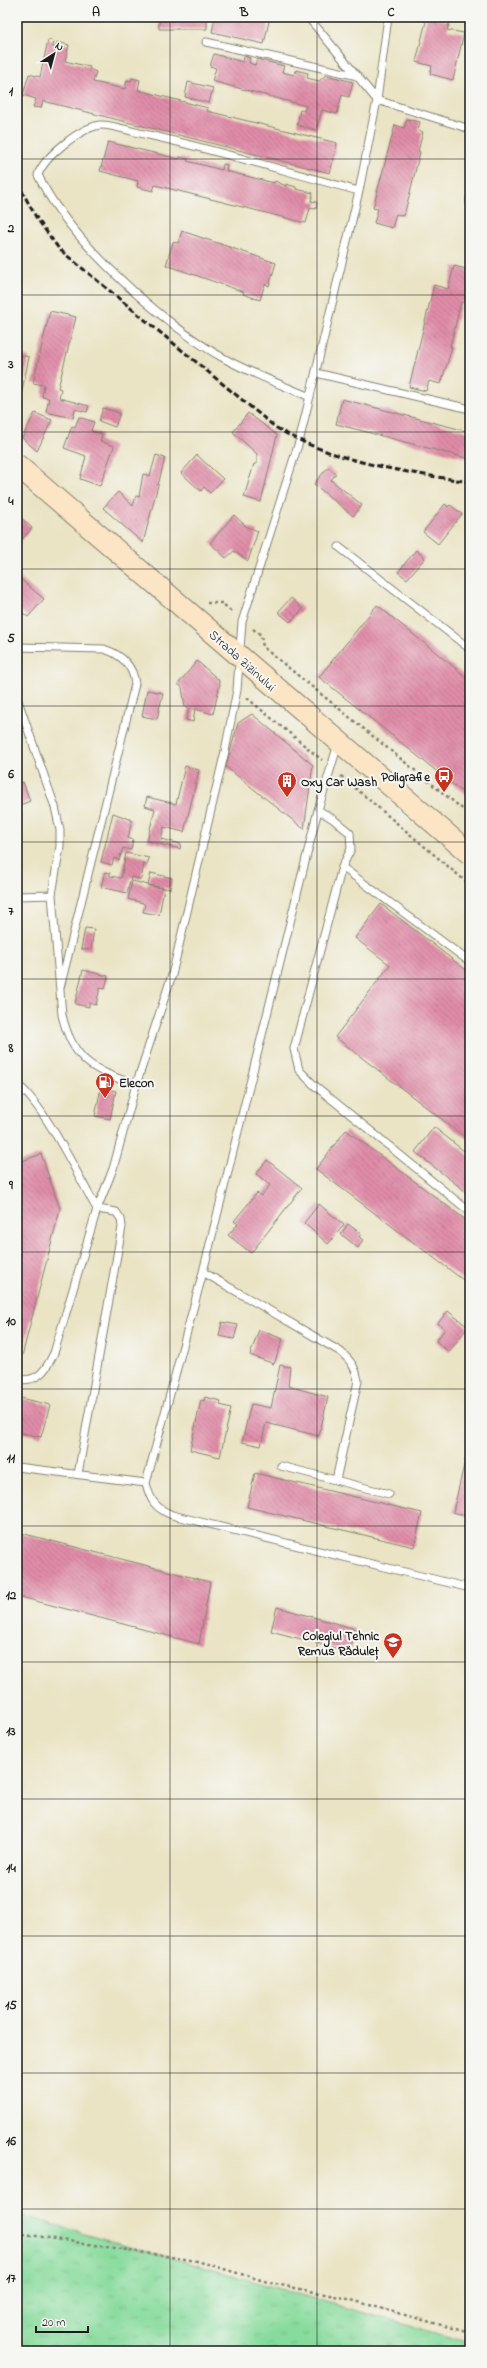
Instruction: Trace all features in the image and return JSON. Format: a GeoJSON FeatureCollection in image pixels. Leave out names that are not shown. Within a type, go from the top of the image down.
{"type":"FeatureCollection","features":[{"type":"Feature","properties":{"kind":"main road","name":"Strada Zizinului"},"geometry":{"type":"LineString","coordinates":[[17,465],[194,605],[239,657],[338,742],[468,864]]}},
{"type":"Feature","properties":{"kind":"lane"},"geometry":{"type":"LineString","coordinates":[[308,17],[377,100],[470,129]]}},
{"type":"Feature","properties":{"kind":"lane"},"geometry":{"type":"LineString","coordinates":[[17,1379],[27,1381],[40,1375],[52,1359],[97,1209],[113,1169],[136,1084],[172,975],[225,751],[237,690],[242,622],[299,442],[359,191],[377,100],[388,17]]}},
{"type":"Feature","properties":{"kind":"lane"},"geometry":{"type":"LineString","coordinates":[[206,42],[358,76]]}},
{"type":"Feature","properties":{"kind":"lane"},"geometry":{"type":"LineString","coordinates":[[310,397],[226,360],[177,327],[129,286],[77,234],[46,193],[38,175],[41,166],[70,141],[86,129],[101,125],[166,139],[359,191]]}},
{"type":"Feature","properties":{"kind":"lane"},"geometry":{"type":"LineString","coordinates":[[470,198],[470,203]]}},
{"type":"Feature","properties":{"kind":"lane"},"geometry":{"type":"LineString","coordinates":[[316,373],[470,409]]}},
{"type":"Feature","properties":{"kind":"lane"},"geometry":{"type":"LineString","coordinates":[[339,547],[470,649]]}},
{"type":"Feature","properties":{"kind":"lane"},"geometry":{"type":"LineString","coordinates":[[17,647],[104,649],[121,656],[132,669],[135,684],[60,988]]}},
{"type":"Feature","properties":{"kind":"lane"},"geometry":{"type":"LineString","coordinates":[[17,698],[58,819],[60,846],[52,895],[65,1028],[77,1051],[101,1072],[136,1084]]}},
{"type":"Feature","properties":{"kind":"lane"},"geometry":{"type":"LineString","coordinates":[[338,742],[332,768],[318,810],[203,1272],[146,1483],[150,1500],[159,1510],[172,1515],[470,1588]]}},
{"type":"Feature","properties":{"kind":"lane"},"geometry":{"type":"LineString","coordinates":[[318,810],[333,819],[350,833],[351,849],[342,867],[294,1049],[299,1070],[313,1084],[470,1212]]}},
{"type":"Feature","properties":{"kind":"lane"},"geometry":{"type":"LineString","coordinates":[[342,867],[470,962]]}},
{"type":"Feature","properties":{"kind":"lane"},"geometry":{"type":"LineString","coordinates":[[17,896],[52,895]]}},
{"type":"Feature","properties":{"kind":"lane"},"geometry":{"type":"LineString","coordinates":[[17,1084],[26,1091],[46,1120],[97,1209]]}},
{"type":"Feature","properties":{"kind":"lane"},"geometry":{"type":"LineString","coordinates":[[78,1474],[122,1227],[121,1219],[116,1212],[97,1209]]}},
{"type":"Feature","properties":{"kind":"lane"},"geometry":{"type":"LineString","coordinates":[[203,1272],[341,1352],[350,1360],[356,1370],[358,1381],[336,1480]]}},
{"type":"Feature","properties":{"kind":"lane"},"geometry":{"type":"LineString","coordinates":[[281,1466],[389,1494]]}},
{"type":"Feature","properties":{"kind":"lane"},"geometry":{"type":"LineString","coordinates":[[17,1467],[146,1483]]}},
{"type":"Feature","properties":{"kind":"path"},"geometry":{"type":"LineString","coordinates":[[194,605],[222,603],[242,622],[261,635],[263,646],[470,815]]}},
{"type":"Feature","properties":{"kind":"path"},"geometry":{"type":"LineString","coordinates":[[237,690],[470,885]]}},
{"type":"Feature","properties":{"kind":"path"},"geometry":{"type":"LineString","coordinates":[[462,879],[468,864]]}},
{"type":"Feature","properties":{"kind":"path"},"geometry":{"type":"LineString","coordinates":[[17,2233],[197,2260],[271,2283],[344,2298],[470,2333]]}},
{"type":"Feature","properties":{"kind":"green space"},"geometry":{"type":"Polygon","coordinates":[[[17,2214],[470,2343],[470,2351],[17,2351],[17,2214]]]}},
{"type":"Feature","properties":{"kind":"building"},"geometry":{"type":"Polygon","coordinates":[[[159,17],[207,17],[207,29],[159,29],[159,17]]]}},
{"type":"Feature","properties":{"kind":"building"},"geometry":{"type":"Polygon","coordinates":[[[215,17],[270,17],[264,44],[212,32],[215,17]]]}},
{"type":"Feature","properties":{"kind":"building"},"geometry":{"type":"Polygon","coordinates":[[[427,17],[450,21],[447,30],[464,33],[453,80],[430,74],[432,66],[416,62],[427,17]]]}},
{"type":"Feature","properties":{"kind":"building"},"geometry":{"type":"Polygon","coordinates":[[[48,40],[54,41],[53,47],[56,48],[57,42],[69,45],[65,61],[90,67],[89,69],[96,72],[93,82],[125,89],[127,80],[131,81],[132,78],[140,80],[138,90],[208,108],[207,111],[337,143],[330,173],[43,101],[41,108],[33,107],[36,99],[23,95],[29,74],[40,77],[48,40]]]}},
{"type":"Feature","properties":{"kind":"building"},"geometry":{"type":"Polygon","coordinates":[[[214,54],[243,62],[244,56],[250,58],[249,63],[255,65],[257,59],[284,66],[282,72],[294,75],[296,70],[308,73],[307,78],[319,81],[326,75],[353,82],[349,97],[342,95],[337,114],[322,110],[316,130],[297,125],[300,110],[304,111],[306,106],[212,81],[216,68],[210,66],[214,54]]]}},
{"type":"Feature","properties":{"kind":"building"},"geometry":{"type":"Polygon","coordinates":[[[188,82],[213,88],[209,103],[185,97],[188,82]]]}},
{"type":"Feature","properties":{"kind":"building"},"geometry":{"type":"Polygon","coordinates":[[[407,119],[420,122],[418,131],[423,132],[418,151],[420,152],[404,216],[396,214],[392,228],[374,223],[378,209],[373,208],[395,125],[404,128],[407,119]]]}},
{"type":"Feature","properties":{"kind":"building"},"geometry":{"type":"Polygon","coordinates":[[[108,142],[179,159],[180,157],[188,159],[187,161],[222,170],[223,164],[227,165],[226,171],[274,183],[275,181],[286,186],[286,184],[296,187],[296,189],[313,193],[311,201],[317,202],[316,209],[310,208],[306,223],[155,185],[153,191],[137,187],[138,181],[100,171],[108,142]]]}},
{"type":"Feature","properties":{"kind":"building"},"geometry":{"type":"Polygon","coordinates":[[[182,231],[276,263],[269,286],[265,284],[260,300],[243,294],[244,292],[166,265],[173,242],[178,243],[182,231]]]}},
{"type":"Feature","properties":{"kind":"building"},"geometry":{"type":"Polygon","coordinates":[[[454,266],[470,270],[470,304],[461,302],[450,347],[452,347],[441,384],[429,381],[426,391],[409,387],[434,285],[448,289],[454,266]]]}},
{"type":"Feature","properties":{"kind":"building"},"geometry":{"type":"Polygon","coordinates":[[[50,311],[76,317],[58,388],[61,389],[59,398],[89,406],[87,412],[75,409],[73,418],[46,412],[49,398],[42,397],[44,385],[33,383],[50,311]]]}},
{"type":"Feature","properties":{"kind":"building"},"geometry":{"type":"Polygon","coordinates":[[[17,354],[29,357],[18,410],[17,410],[17,354]]]}},
{"type":"Feature","properties":{"kind":"building"},"geometry":{"type":"Polygon","coordinates":[[[342,399],[470,432],[470,459],[336,424],[342,399]]]}},
{"type":"Feature","properties":{"kind":"building"},"geometry":{"type":"Polygon","coordinates":[[[103,408],[120,413],[115,427],[99,421],[103,408]]]}},
{"type":"Feature","properties":{"kind":"building"},"geometry":{"type":"Polygon","coordinates":[[[35,413],[52,420],[37,451],[22,438],[35,413]]]}},
{"type":"Feature","properties":{"kind":"building"},"geometry":{"type":"Polygon","coordinates":[[[248,413],[277,435],[261,502],[244,497],[254,464],[257,464],[257,454],[233,432],[248,413]]]}},
{"type":"Feature","properties":{"kind":"building"},"geometry":{"type":"Polygon","coordinates":[[[79,417],[94,422],[91,431],[102,434],[100,441],[114,446],[100,486],[80,479],[86,456],[64,448],[72,426],[75,427],[79,417]]]}},
{"type":"Feature","properties":{"kind":"building"},"geometry":{"type":"Polygon","coordinates":[[[156,455],[165,458],[143,543],[103,508],[118,492],[133,506],[136,496],[139,497],[143,474],[150,476],[156,455]]]}},
{"type":"Feature","properties":{"kind":"building"},"geometry":{"type":"Polygon","coordinates":[[[197,455],[223,479],[210,493],[204,487],[201,491],[181,473],[197,455]]]}},
{"type":"Feature","properties":{"kind":"building"},"geometry":{"type":"Polygon","coordinates":[[[328,467],[336,474],[331,480],[362,505],[353,516],[314,484],[328,467]]]}},
{"type":"Feature","properties":{"kind":"building"},"geometry":{"type":"Polygon","coordinates":[[[445,504],[448,507],[450,505],[462,514],[438,544],[423,532],[445,504]]]}},
{"type":"Feature","properties":{"kind":"building"},"geometry":{"type":"Polygon","coordinates":[[[17,514],[32,528],[20,542],[17,540],[17,514]]]}},
{"type":"Feature","properties":{"kind":"building"},"geometry":{"type":"Polygon","coordinates":[[[234,515],[247,527],[258,531],[248,561],[234,551],[226,558],[210,543],[234,515]]]}},
{"type":"Feature","properties":{"kind":"building"},"geometry":{"type":"Polygon","coordinates":[[[416,550],[425,558],[407,579],[398,572],[416,550]]]}},
{"type":"Feature","properties":{"kind":"building"},"geometry":{"type":"Polygon","coordinates":[[[17,576],[44,599],[28,617],[17,608],[17,576]]]}},
{"type":"Feature","properties":{"kind":"building"},"geometry":{"type":"Polygon","coordinates":[[[291,598],[303,609],[290,622],[278,612],[291,598]]]}},
{"type":"Feature","properties":{"kind":"building"},"geometry":{"type":"Polygon","coordinates":[[[377,605],[470,680],[470,798],[319,677],[377,605]]]}},
{"type":"Feature","properties":{"kind":"building"},"geometry":{"type":"Polygon","coordinates":[[[197,661],[218,679],[220,684],[213,714],[195,709],[193,722],[186,720],[189,708],[185,707],[182,687],[178,684],[197,661]]]}},
{"type":"Feature","properties":{"kind":"building"},"geometry":{"type":"Polygon","coordinates":[[[147,690],[163,693],[157,719],[142,716],[147,690]]]}},
{"type":"Feature","properties":{"kind":"building","name":"Oxy Car Wash"},"geometry":{"type":"Polygon","coordinates":[[[252,714],[313,765],[304,829],[226,767],[238,723],[252,714]]]}},
{"type":"Feature","properties":{"kind":"building"},"geometry":{"type":"Polygon","coordinates":[[[185,766],[199,770],[184,832],[164,827],[161,839],[181,844],[180,849],[147,841],[155,809],[145,806],[147,797],[176,804],[185,766]]]}},
{"type":"Feature","properties":{"kind":"building"},"geometry":{"type":"Polygon","coordinates":[[[23,782],[30,801],[18,806],[21,820],[17,822],[17,785],[23,782]]]}},
{"type":"Feature","properties":{"kind":"building"},"geometry":{"type":"Polygon","coordinates":[[[113,813],[132,820],[128,838],[133,840],[131,850],[123,848],[119,860],[114,858],[112,865],[101,862],[113,813]]]}},
{"type":"Feature","properties":{"kind":"building"},"geometry":{"type":"Polygon","coordinates":[[[126,853],[149,858],[147,865],[144,864],[141,879],[131,877],[127,893],[101,887],[105,872],[110,873],[110,876],[121,878],[126,853]]]}},
{"type":"Feature","properties":{"kind":"building"},"geometry":{"type":"Polygon","coordinates":[[[151,873],[172,878],[170,889],[148,885],[151,873]]]}},
{"type":"Feature","properties":{"kind":"building"},"geometry":{"type":"Polygon","coordinates":[[[132,881],[164,889],[159,915],[143,912],[145,905],[143,903],[128,899],[132,881]]]}},
{"type":"Feature","properties":{"kind":"building"},"geometry":{"type":"Polygon","coordinates":[[[381,904],[470,973],[470,1141],[335,1037],[390,965],[355,938],[381,904]]]}},
{"type":"Feature","properties":{"kind":"building"},"geometry":{"type":"Polygon","coordinates":[[[85,928],[94,929],[91,950],[81,949],[85,928]]]}},
{"type":"Feature","properties":{"kind":"building"},"geometry":{"type":"Polygon","coordinates":[[[83,970],[108,976],[105,989],[100,988],[96,1005],[89,1003],[89,1007],[75,1004],[83,970]]]}},
{"type":"Feature","properties":{"kind":"building"},"geometry":{"type":"Polygon","coordinates":[[[101,1088],[116,1091],[110,1119],[95,1116],[101,1088]]]}},
{"type":"Feature","properties":{"kind":"building"},"geometry":{"type":"Polygon","coordinates":[[[434,1127],[470,1156],[470,1195],[415,1152],[434,1127]]]}},
{"type":"Feature","properties":{"kind":"building"},"geometry":{"type":"Polygon","coordinates":[[[346,1130],[470,1223],[470,1285],[316,1169],[346,1130]]]}},
{"type":"Feature","properties":{"kind":"building"},"geometry":{"type":"Polygon","coordinates":[[[41,1154],[60,1209],[22,1356],[17,1354],[17,1163],[41,1154]]]}},
{"type":"Feature","properties":{"kind":"building"},"geometry":{"type":"Polygon","coordinates":[[[267,1160],[302,1188],[251,1253],[228,1235],[238,1224],[234,1221],[257,1193],[261,1196],[270,1185],[256,1174],[267,1160]]]}},
{"type":"Feature","properties":{"kind":"building"},"geometry":{"type":"Polygon","coordinates":[[[319,1204],[344,1225],[328,1244],[304,1223],[319,1204]]]}},
{"type":"Feature","properties":{"kind":"building"},"geometry":{"type":"Polygon","coordinates":[[[348,1224],[361,1234],[359,1237],[363,1240],[358,1248],[341,1234],[348,1224]]]}},
{"type":"Feature","properties":{"kind":"building"},"geometry":{"type":"Polygon","coordinates":[[[448,1311],[468,1327],[449,1352],[436,1341],[445,1329],[438,1323],[448,1311]]]}},
{"type":"Feature","properties":{"kind":"building"},"geometry":{"type":"Polygon","coordinates":[[[222,1322],[238,1325],[234,1339],[219,1336],[222,1322]]]}},
{"type":"Feature","properties":{"kind":"building"},"geometry":{"type":"Polygon","coordinates":[[[259,1330],[283,1339],[274,1364],[250,1355],[259,1330]]]}},
{"type":"Feature","properties":{"kind":"building"},"geometry":{"type":"Polygon","coordinates":[[[280,1365],[290,1367],[288,1386],[328,1397],[319,1436],[266,1423],[261,1446],[242,1442],[251,1404],[271,1408],[280,1365]]]}},
{"type":"Feature","properties":{"kind":"building"},"geometry":{"type":"Polygon","coordinates":[[[17,1397],[50,1405],[41,1437],[17,1432],[17,1397]]]}},
{"type":"Feature","properties":{"kind":"building"},"geometry":{"type":"Polygon","coordinates":[[[205,1397],[221,1401],[220,1405],[231,1408],[220,1457],[190,1450],[201,1400],[204,1401],[205,1397]]]}},
{"type":"Feature","properties":{"kind":"building"},"geometry":{"type":"Polygon","coordinates":[[[468,1448],[470,1448],[470,1517],[453,1512],[468,1448]]]}},
{"type":"Feature","properties":{"kind":"building"},"geometry":{"type":"Polygon","coordinates":[[[255,1473],[422,1513],[414,1547],[247,1507],[255,1473]]]}},
{"type":"Feature","properties":{"kind":"building"},"geometry":{"type":"Polygon","coordinates":[[[17,1532],[210,1582],[199,1644],[17,1596],[17,1532]]]}},
{"type":"Feature","properties":{"kind":"building"},"geometry":{"type":"Polygon","coordinates":[[[277,1607],[356,1629],[350,1652],[271,1631],[277,1607]]]}},
{"type":"Feature","properties":{"kind":"railway"},"geometry":{"type":"LineString","coordinates":[[17,182],[36,217],[59,249],[275,427],[297,439],[344,457],[394,469],[470,482]]}},
{"type":"Feature","properties":{"kind":"place","name":"Poligrafie"},"geometry":{"type":"Point","coordinates":[444,793]}},
{"type":"Feature","properties":{"kind":"place","name":"Oxy Car Wash"},"geometry":{"type":"Point","coordinates":[287,798]}},
{"type":"Feature","properties":{"kind":"place","name":"Elecon"},"geometry":{"type":"Point","coordinates":[105,1099]}},
{"type":"Feature","properties":{"kind":"place","name":"Colegiul Tehnic Remus Răduleț"},"geometry":{"type":"Point","coordinates":[393,1659]}}]}
